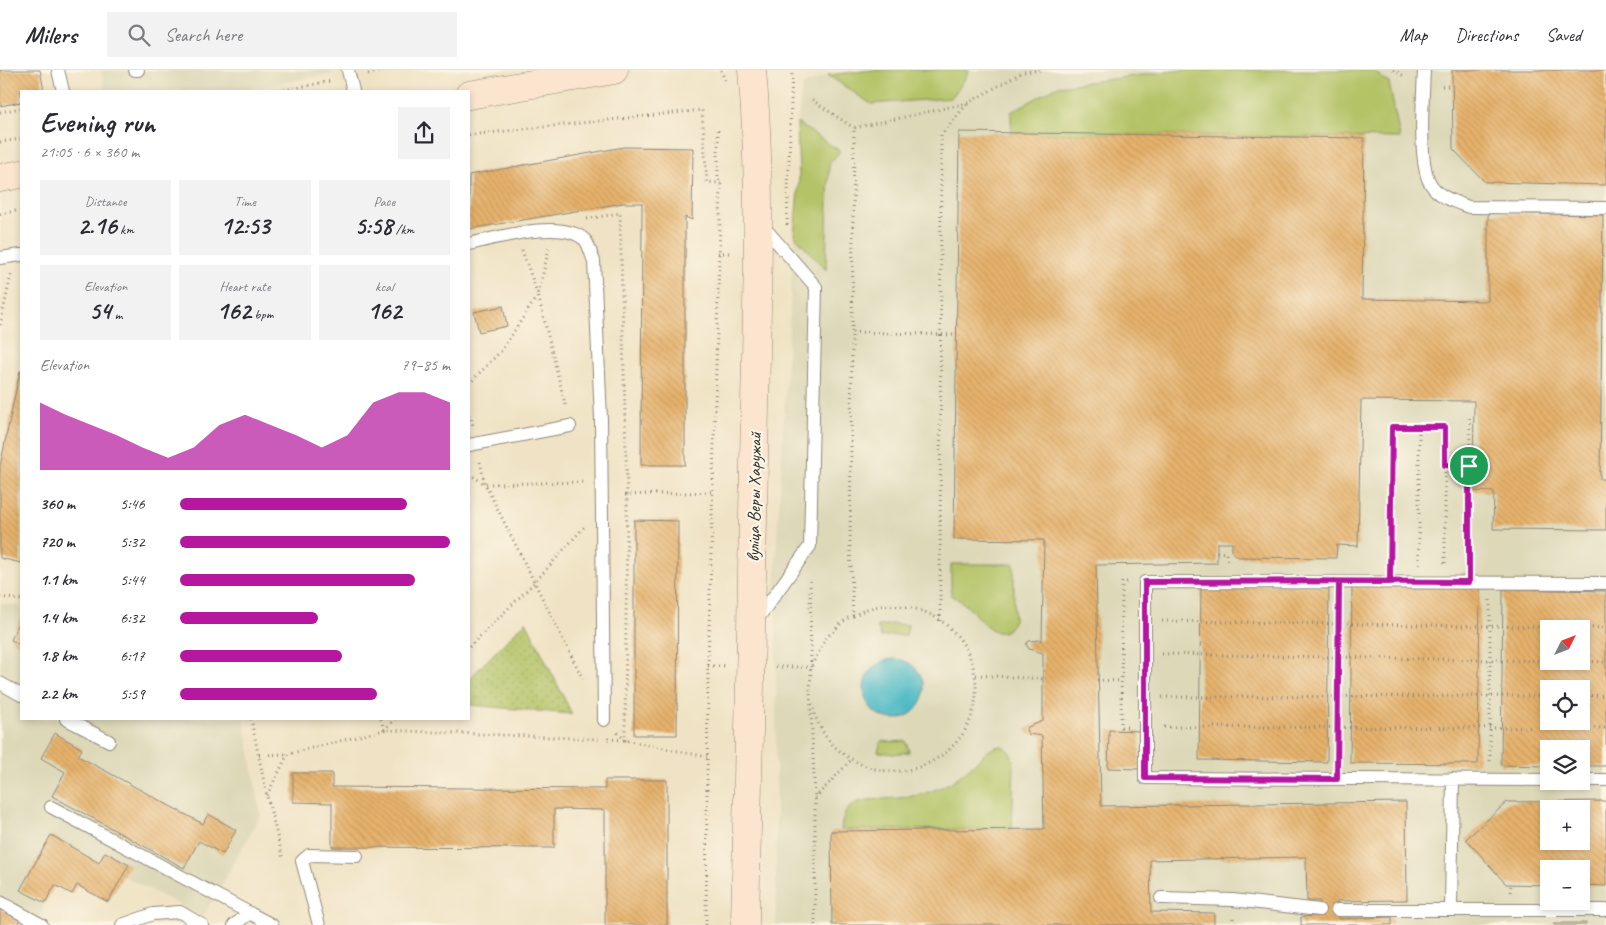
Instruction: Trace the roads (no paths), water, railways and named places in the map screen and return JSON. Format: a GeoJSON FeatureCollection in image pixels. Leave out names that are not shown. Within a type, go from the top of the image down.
{"type":"FeatureCollection","features":[{"type":"Feature","properties":{"kind":"main road"},"geometry":{"type":"LineString","coordinates":[[470,94],[614,70]]}},
{"type":"Feature","properties":{"kind":"main road","name":"вуліца Веры Харужай"},"geometry":{"type":"LineString","coordinates":[[745,925],[752,627],[758,220],[756,120],[752,70]]}},
{"type":"Feature","properties":{"kind":"main road"},"geometry":{"type":"LineString","coordinates":[[0,178],[20,174]]}},
{"type":"Feature","properties":{"kind":"lane"},"geometry":{"type":"LineString","coordinates":[[58,70],[63,90]]}},
{"type":"Feature","properties":{"kind":"lane"},"geometry":{"type":"LineString","coordinates":[[348,70],[354,90]]}},
{"type":"Feature","properties":{"kind":"lane"},"geometry":{"type":"LineString","coordinates":[[1424,70],[1422,133],[1425,170],[1430,183],[1439,193],[1450,200],[1469,207],[1606,208]]}},
{"type":"Feature","properties":{"kind":"lane"},"geometry":{"type":"LineString","coordinates":[[752,627],[810,546],[816,287],[758,220]]}},
{"type":"Feature","properties":{"kind":"lane"},"geometry":{"type":"LineString","coordinates":[[470,244],[516,234],[553,230],[573,232],[586,241],[594,261],[601,419],[604,720]]}},
{"type":"Feature","properties":{"kind":"lane"},"geometry":{"type":"LineString","coordinates":[[0,258],[18,256]]}},
{"type":"Feature","properties":{"kind":"lane"},"geometry":{"type":"LineString","coordinates":[[470,445],[570,426]]}},
{"type":"Feature","properties":{"kind":"lane"},"geometry":{"type":"LineString","coordinates":[[1540,780],[1145,778],[1145,582],[1606,583]]}},
{"type":"Feature","properties":{"kind":"lane"},"geometry":{"type":"LineString","coordinates":[[0,683],[20,693]]}},
{"type":"Feature","properties":{"kind":"lane"},"geometry":{"type":"LineString","coordinates":[[68,720],[108,741]]}},
{"type":"Feature","properties":{"kind":"lane"},"geometry":{"type":"LineString","coordinates":[[1451,910],[1453,779]]}},
{"type":"Feature","properties":{"kind":"lane"},"geometry":{"type":"LineString","coordinates":[[1590,780],[1606,780]]}},
{"type":"Feature","properties":{"kind":"lane"},"geometry":{"type":"LineString","coordinates":[[51,807],[272,925]]}},
{"type":"Feature","properties":{"kind":"lane"},"geometry":{"type":"LineString","coordinates":[[319,925],[302,861],[308,855],[357,856]]}},
{"type":"Feature","properties":{"kind":"lane"},"geometry":{"type":"LineString","coordinates":[[1161,898],[1233,900],[1320,910]]}},
{"type":"Feature","properties":{"kind":"lane"},"geometry":{"type":"LineString","coordinates":[[0,902],[42,925]]}},
{"type":"Feature","properties":{"kind":"lane"},"geometry":{"type":"LineString","coordinates":[[1337,910],[1606,910]]}},
{"type":"Feature","properties":{"kind":"lane"},"geometry":{"type":"LineString","coordinates":[[122,925],[153,914],[180,912],[202,925]]}},
{"type":"Feature","properties":{"kind":"lane"},"geometry":{"type":"LineString","coordinates":[[234,925],[250,913]]}},
{"type":"Feature","properties":{"kind":"water"},"geometry":{"type":"Polygon","coordinates":[[[888,659],[900,659],[911,664],[919,672],[924,683],[922,701],[911,714],[900,719],[888,719],[877,714],[869,706],[864,695],[864,683],[869,672],[877,664],[888,659]]]}}]}
